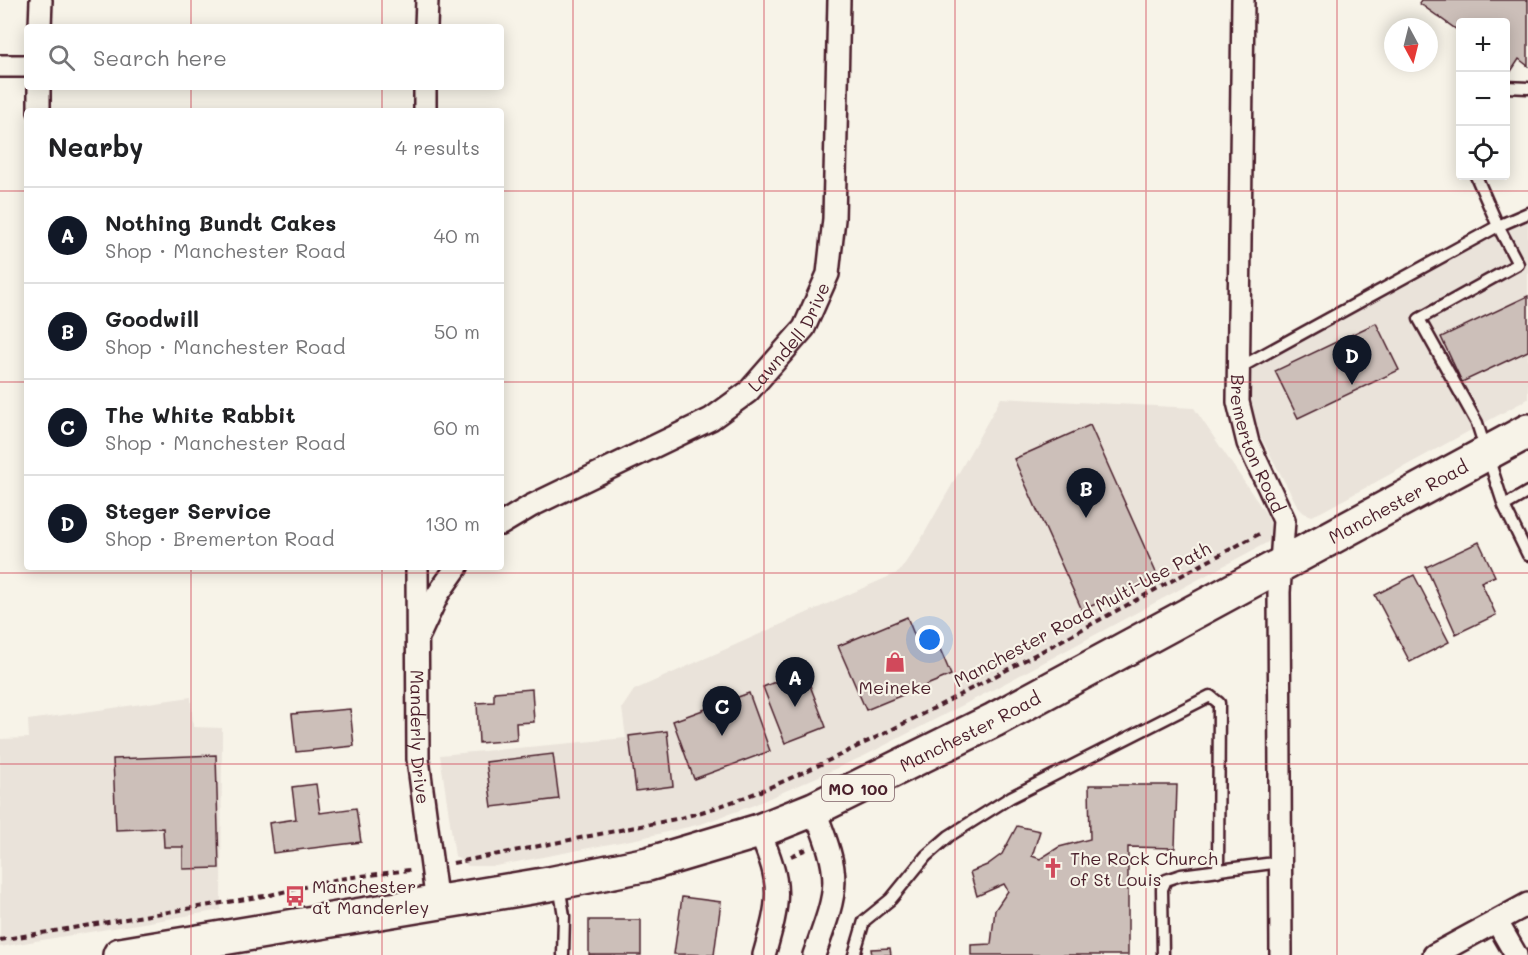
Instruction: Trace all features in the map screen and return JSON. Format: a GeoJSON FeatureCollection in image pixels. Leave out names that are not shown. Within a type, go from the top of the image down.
{"type":"FeatureCollection","features":[{"type":"Feature","properties":{"kind":"main road","name":"Manchester Road"},"geometry":{"type":"LineString","coordinates":[[120,955],[437,904],[558,882],[648,864],[759,831],[814,809],[994,720],[1528,431]]}},
{"type":"Feature","properties":{"kind":"street"},"geometry":{"type":"LineString","coordinates":[[40,0],[40,24]]}},
{"type":"Feature","properties":{"kind":"street"},"geometry":{"type":"LineString","coordinates":[[426,24],[427,0]]}},
{"type":"Feature","properties":{"kind":"street","name":"Lawndell Drive"},"geometry":{"type":"LineString","coordinates":[[504,522],[531,506],[711,419],[748,392],[804,328],[828,273],[832,241],[839,0]]}},
{"type":"Feature","properties":{"kind":"street","name":"Bremerton Road"},"geometry":{"type":"LineString","coordinates":[[1243,0],[1239,368],[1241,424],[1284,520],[1279,592],[1281,955]]}},
{"type":"Feature","properties":{"kind":"street"},"geometry":{"type":"LineString","coordinates":[[0,66],[24,66]]}},
{"type":"Feature","properties":{"kind":"street"},"geometry":{"type":"LineString","coordinates":[[39,90],[39,108]]}},
{"type":"Feature","properties":{"kind":"street"},"geometry":{"type":"LineString","coordinates":[[425,90],[425,108]]}},
{"type":"Feature","properties":{"kind":"street","name":"Manderly Drive"},"geometry":{"type":"LineString","coordinates":[[417,570],[418,759],[437,904]]}},
{"type":"Feature","properties":{"kind":"street"},"geometry":{"type":"LineString","coordinates":[[416,642],[438,594],[455,570]]}},
{"type":"Feature","properties":{"kind":"street"},"geometry":{"type":"LineString","coordinates":[[814,809],[830,849],[836,878],[834,898],[814,955]]}},
{"type":"Feature","properties":{"kind":"street"},"geometry":{"type":"LineString","coordinates":[[759,831],[773,863],[778,893],[777,911],[764,955]]}},
{"type":"Feature","properties":{"kind":"street"},"geometry":{"type":"LineString","coordinates":[[1434,955],[1528,904]]}},
{"type":"Feature","properties":{"kind":"street"},"geometry":{"type":"LineString","coordinates":[[1497,922],[1516,955]]}},
{"type":"Feature","properties":{"kind":"lane"},"geometry":{"type":"LineString","coordinates":[[1510,87],[1528,88]]}},
{"type":"Feature","properties":{"kind":"lane"},"geometry":{"type":"LineString","coordinates":[[1478,180],[1518,264],[1419,319],[1475,420],[1488,452],[1504,506],[1528,555]]}},
{"type":"Feature","properties":{"kind":"lane"},"geometry":{"type":"LineString","coordinates":[[1239,368],[1498,226],[1528,213]]}},
{"type":"Feature","properties":{"kind":"lane"},"geometry":{"type":"LineString","coordinates":[[1504,506],[1528,492]]}},
{"type":"Feature","properties":{"kind":"lane"},"geometry":{"type":"LineString","coordinates":[[854,955],[864,921],[891,899],[927,856],[949,836],[1011,797],[1210,696],[1219,703],[1218,871]]}},
{"type":"Feature","properties":{"kind":"lane"},"geometry":{"type":"LineString","coordinates":[[1163,955],[1162,890],[1166,880],[1281,862]]}},
{"type":"Feature","properties":{"kind":"lane"},"geometry":{"type":"LineString","coordinates":[[558,882],[564,916],[563,955]]}},
{"type":"Feature","properties":{"kind":"path","name":"Manchester Road Multi-Use Path"},"geometry":{"type":"LineString","coordinates":[[462,861],[676,819],[776,786],[920,717],[1262,532]]}},
{"type":"Feature","properties":{"kind":"path"},"geometry":{"type":"LineString","coordinates":[[788,857],[813,847]]}},
{"type":"Feature","properties":{"kind":"path"},"geometry":{"type":"LineString","coordinates":[[0,940],[291,892],[338,879],[408,870]]}},
{"type":"Feature","properties":{"kind":"shaded area"},"geometry":{"type":"Polygon","coordinates":[[[1528,209],[1528,399],[1321,512],[1312,516],[1304,513],[1298,507],[1248,413],[1247,356],[1528,209]]]}},
{"type":"Feature","properties":{"kind":"shaded area"},"geometry":{"type":"Polygon","coordinates":[[[1001,398],[1194,408],[1268,517],[1272,535],[1268,542],[996,688],[864,756],[754,805],[701,824],[496,866],[468,866],[455,856],[440,755],[626,738],[622,708],[634,690],[899,572],[919,543],[1001,398]]]}},
{"type":"Feature","properties":{"kind":"shaded area"},"geometry":{"type":"Polygon","coordinates":[[[191,697],[193,727],[222,728],[221,910],[0,947],[0,739],[29,738],[28,720],[191,697]]]}},
{"type":"Feature","properties":{"kind":"building"},"geometry":{"type":"Polygon","coordinates":[[[1421,0],[1528,0],[1528,66],[1519,59],[1510,73],[1510,18],[1456,18],[1456,29],[1419,3],[1421,0]]]}},
{"type":"Feature","properties":{"kind":"building"},"geometry":{"type":"Polygon","coordinates":[[[1528,296],[1528,351],[1462,382],[1441,337],[1528,296]]]}},
{"type":"Feature","properties":{"kind":"building"},"geometry":{"type":"Polygon","coordinates":[[[1376,323],[1399,370],[1298,418],[1275,371],[1376,323]]]}},
{"type":"Feature","properties":{"kind":"building"},"geometry":{"type":"Polygon","coordinates":[[[1090,425],[1158,577],[1082,610],[1014,459],[1090,425]]]}},
{"type":"Feature","properties":{"kind":"building"},"geometry":{"type":"Polygon","coordinates":[[[1479,542],[1495,576],[1481,582],[1496,615],[1456,634],[1426,567],[1479,542]]]}},
{"type":"Feature","properties":{"kind":"building"},"geometry":{"type":"Polygon","coordinates":[[[1414,575],[1449,642],[1410,662],[1375,595],[1414,575]]]}},
{"type":"Feature","properties":{"kind":"building","name":"Meineke"},"geometry":{"type":"Polygon","coordinates":[[[907,617],[920,649],[937,642],[951,675],[866,710],[838,646],[907,617]]]}},
{"type":"Feature","properties":{"kind":"building"},"geometry":{"type":"Polygon","coordinates":[[[804,670],[826,727],[785,743],[763,687],[804,670]]]}},
{"type":"Feature","properties":{"kind":"building"},"geometry":{"type":"Polygon","coordinates":[[[532,689],[534,722],[516,723],[517,740],[479,743],[477,703],[494,702],[494,692],[532,689]]]}},
{"type":"Feature","properties":{"kind":"building"},"geometry":{"type":"Polygon","coordinates":[[[749,693],[770,751],[694,779],[673,721],[749,693]]]}},
{"type":"Feature","properties":{"kind":"building"},"geometry":{"type":"Polygon","coordinates":[[[350,709],[354,746],[296,752],[292,714],[350,709]]]}},
{"type":"Feature","properties":{"kind":"building"},"geometry":{"type":"Polygon","coordinates":[[[667,731],[673,786],[636,791],[629,736],[667,731]]]}},
{"type":"Feature","properties":{"kind":"building"},"geometry":{"type":"Polygon","coordinates":[[[553,754],[559,799],[492,807],[486,762],[553,754]]]}},
{"type":"Feature","properties":{"kind":"building"},"geometry":{"type":"Polygon","coordinates":[[[216,755],[219,868],[183,869],[183,847],[164,847],[163,828],[116,830],[113,759],[216,755]]]}},
{"type":"Feature","properties":{"kind":"building"},"geometry":{"type":"Polygon","coordinates":[[[316,784],[320,813],[356,808],[361,842],[273,853],[269,823],[296,819],[292,787],[316,784]]]}},
{"type":"Feature","properties":{"kind":"building","name":"The Rock Church of St Louis"},"geometry":{"type":"Polygon","coordinates":[[[1089,785],[1177,785],[1175,848],[1128,847],[1128,955],[971,955],[971,945],[991,944],[995,910],[1008,891],[1004,884],[977,896],[970,872],[987,865],[1002,854],[1017,826],[1040,831],[1032,856],[1040,859],[1059,847],[1090,839],[1089,785]]]}},
{"type":"Feature","properties":{"kind":"building"},"geometry":{"type":"Polygon","coordinates":[[[682,897],[721,902],[714,955],[674,954],[682,897]]]}},
{"type":"Feature","properties":{"kind":"building"},"geometry":{"type":"Polygon","coordinates":[[[589,920],[641,920],[641,955],[589,955],[589,920]]]}},
{"type":"Feature","properties":{"kind":"building"},"geometry":{"type":"Polygon","coordinates":[[[890,948],[891,955],[872,955],[871,949],[890,948]]]}},
{"type":"Feature","properties":{"kind":"place","name":"Steger Service"},"geometry":{"type":"Point","coordinates":[1352,385]}},
{"type":"Feature","properties":{"kind":"place","name":"Goodwill"},"geometry":{"type":"Point","coordinates":[1086,518]}},
{"type":"Feature","properties":{"kind":"place","name":"Meineke"},"geometry":{"type":"Point","coordinates":[895,662]}},
{"type":"Feature","properties":{"kind":"place","name":"Nothing Bundt Cakes"},"geometry":{"type":"Point","coordinates":[795,707]}},
{"type":"Feature","properties":{"kind":"place","name":"The White Rabbit"},"geometry":{"type":"Point","coordinates":[722,736]}},
{"type":"Feature","properties":{"kind":"place","name":"The Rock Church of St Louis"},"geometry":{"type":"Point","coordinates":[1053,868]}},
{"type":"Feature","properties":{"kind":"place","name":"Manchester at Manderley"},"geometry":{"type":"Point","coordinates":[295,896]}}]}
